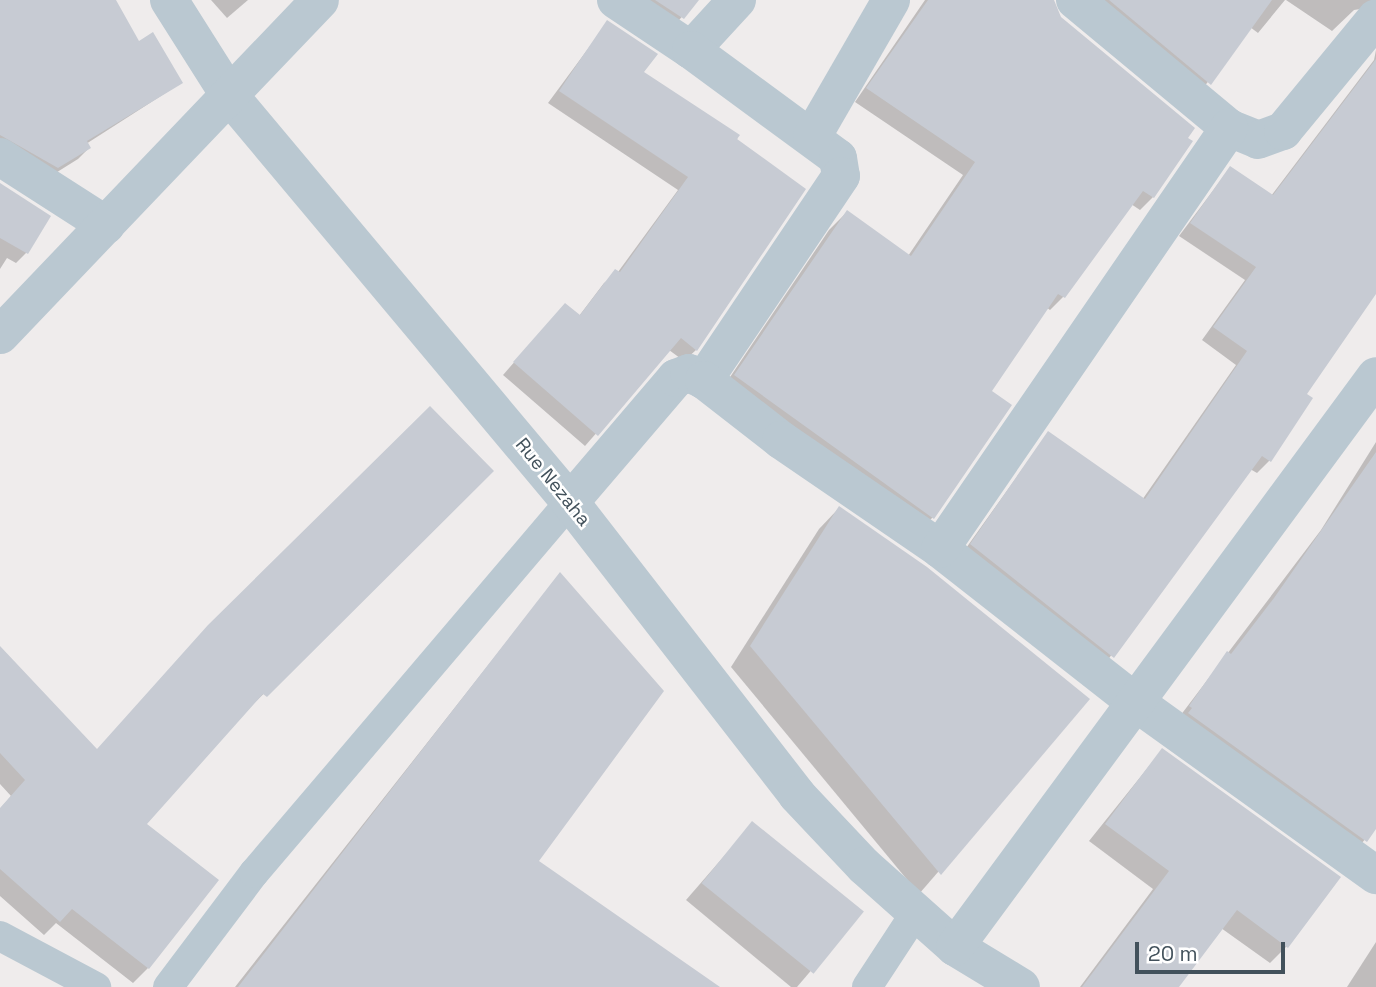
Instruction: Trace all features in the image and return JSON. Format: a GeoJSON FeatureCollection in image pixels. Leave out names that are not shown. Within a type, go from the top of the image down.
{"type":"FeatureCollection","features":[{"type":"Feature","properties":{"kind":"street","name":"Rue Nezaha"},"geometry":{"type":"LineString","coordinates":[[169,0],[229,95],[570,502],[797,795],[864,866],[955,947],[1021,987]]}},
{"type":"Feature","properties":{"kind":"street"},"geometry":{"type":"LineString","coordinates":[[0,335],[320,0]]}},
{"type":"Feature","properties":{"kind":"street"},"geometry":{"type":"LineString","coordinates":[[616,0],[691,50],[838,158],[841,176],[704,380]]}},
{"type":"Feature","properties":{"kind":"street"},"geometry":{"type":"LineString","coordinates":[[691,50],[737,0]]}},
{"type":"Feature","properties":{"kind":"street"},"geometry":{"type":"LineString","coordinates":[[812,137],[891,0]]}},
{"type":"Feature","properties":{"kind":"street"},"geometry":{"type":"LineString","coordinates":[[1074,0],[1229,128],[1258,140],[1283,131],[1376,18]]}},
{"type":"Feature","properties":{"kind":"street"},"geometry":{"type":"LineString","coordinates":[[940,550],[1229,128]]}},
{"type":"Feature","properties":{"kind":"street"},"geometry":{"type":"LineString","coordinates":[[0,157],[106,225]]}},
{"type":"Feature","properties":{"kind":"street"},"geometry":{"type":"LineString","coordinates":[[570,502],[676,378],[689,373],[704,380],[781,440],[940,550],[1135,702],[1376,875]]}},
{"type":"Feature","properties":{"kind":"street"},"geometry":{"type":"LineString","coordinates":[[955,947],[1376,376]]}},
{"type":"Feature","properties":{"kind":"lane"},"geometry":{"type":"LineString","coordinates":[[168,987],[254,873],[570,502]]}},
{"type":"Feature","properties":{"kind":"lane"},"geometry":{"type":"LineString","coordinates":[[867,987],[916,912]]}},
{"type":"Feature","properties":{"kind":"lane"},"geometry":{"type":"LineString","coordinates":[[0,936],[96,987]]}},
{"type":"Feature","properties":{"kind":"building"},"geometry":{"type":"Polygon","coordinates":[[[0,0],[116,0],[139,41],[153,32],[183,83],[87,141],[91,148],[58,168],[0,135],[0,0]]]}},
{"type":"Feature","properties":{"kind":"building"},"geometry":{"type":"Polygon","coordinates":[[[655,0],[699,0],[684,19],[655,0]]]}},
{"type":"Feature","properties":{"kind":"building"},"geometry":{"type":"Polygon","coordinates":[[[928,0],[1054,0],[1061,17],[1195,128],[1188,138],[1193,141],[1154,198],[1143,191],[1065,298],[1058,294],[992,391],[1012,405],[934,519],[734,375],[847,210],[911,256],[975,162],[866,88],[928,0]]]}},
{"type":"Feature","properties":{"kind":"building"},"geometry":{"type":"Polygon","coordinates":[[[1109,0],[1272,0],[1211,85],[1109,0]]]}},
{"type":"Feature","properties":{"kind":"building"},"geometry":{"type":"Polygon","coordinates":[[[607,20],[658,54],[644,72],[740,135],[737,139],[806,189],[697,351],[681,338],[598,436],[513,362],[565,303],[580,315],[615,269],[620,272],[688,177],[559,91],[607,20]]]}},
{"type":"Feature","properties":{"kind":"building"},"geometry":{"type":"Polygon","coordinates":[[[1376,59],[1376,294],[1307,394],[1313,398],[1271,462],[1262,456],[1114,658],[970,544],[1048,431],[1145,499],[1247,351],[1213,327],[1256,267],[1190,223],[1230,166],[1273,195],[1376,59]]]}},
{"type":"Feature","properties":{"kind":"building"},"geometry":{"type":"Polygon","coordinates":[[[0,183],[51,216],[28,254],[0,238],[0,183]]]}},
{"type":"Feature","properties":{"kind":"building"},"geometry":{"type":"Polygon","coordinates":[[[430,406],[494,471],[267,697],[263,694],[147,824],[219,880],[149,969],[72,909],[60,922],[0,869],[0,808],[25,780],[0,753],[0,646],[97,749],[208,625],[430,406]]]}},
{"type":"Feature","properties":{"kind":"building"},"geometry":{"type":"Polygon","coordinates":[[[1376,452],[1376,829],[1367,842],[1188,713],[1192,708],[1189,706],[1227,651],[1231,654],[1274,598],[1376,452]]]}},
{"type":"Feature","properties":{"kind":"building"},"geometry":{"type":"Polygon","coordinates":[[[839,506],[927,567],[1090,699],[941,875],[750,646],[839,506]]]}},
{"type":"Feature","properties":{"kind":"building"},"geometry":{"type":"Polygon","coordinates":[[[560,572],[664,691],[539,861],[720,987],[238,987],[560,572]]]}},
{"type":"Feature","properties":{"kind":"building"},"geometry":{"type":"Polygon","coordinates":[[[1162,748],[1341,877],[1288,948],[1237,910],[1179,987],[1082,987],[1169,871],[1105,824],[1162,748]]]}},
{"type":"Feature","properties":{"kind":"building"},"geometry":{"type":"Polygon","coordinates":[[[752,821],[864,912],[814,974],[702,883],[752,821]]]}}]}
